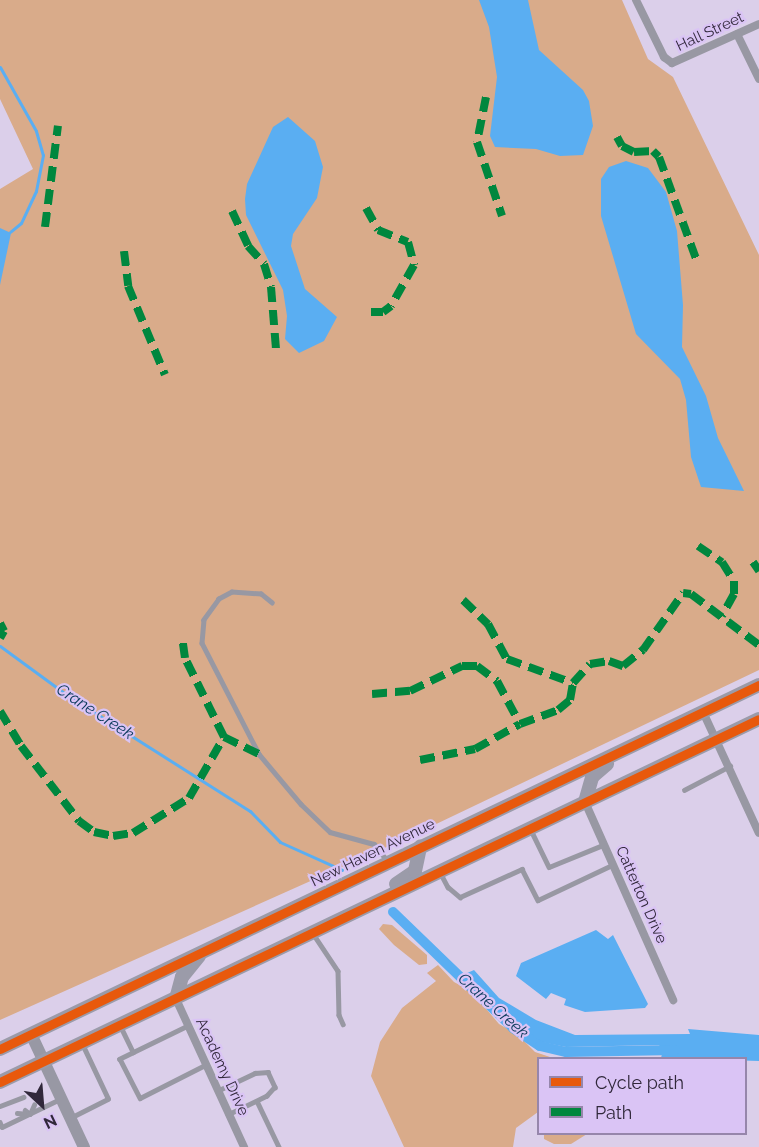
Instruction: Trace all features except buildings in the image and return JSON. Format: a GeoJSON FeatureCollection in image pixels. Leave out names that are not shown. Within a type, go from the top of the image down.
{"type":"FeatureCollection","features":[{"type":"Feature","properties":{"kind":"main road","name":"New Haven Avenue"},"geometry":{"type":"LineString","coordinates":[[0,1049],[759,685]]}},
{"type":"Feature","properties":{"kind":"main road"},"geometry":{"type":"LineString","coordinates":[[0,1082],[717,738],[758,722]]}},
{"type":"Feature","properties":{"kind":"main road"},"geometry":{"type":"LineString","coordinates":[[585,802],[592,777],[622,751]]}},
{"type":"Feature","properties":{"kind":"main road"},"geometry":{"type":"LineString","coordinates":[[296,941],[326,917],[410,876],[420,860],[420,847]]}},
{"type":"Feature","properties":{"kind":"main road"},"geometry":{"type":"LineString","coordinates":[[176,999],[182,977],[202,952]]}},
{"type":"Feature","properties":{"kind":"street","name":"Hall Street"},"geometry":{"type":"LineString","coordinates":[[636,0],[664,57],[672,63],[759,24]]}},
{"type":"Feature","properties":{"kind":"street"},"geometry":{"type":"LineString","coordinates":[[737,34],[759,79]]}},
{"type":"Feature","properties":{"kind":"street"},"geometry":{"type":"LineString","coordinates":[[703,712],[755,813],[759,833]]}},
{"type":"Feature","properties":{"kind":"street","name":"Catterton Drive"},"geometry":{"type":"LineString","coordinates":[[585,802],[674,1000]]}},
{"type":"Feature","properties":{"kind":"street","name":"Academy Drive"},"geometry":{"type":"LineString","coordinates":[[176,999],[244,1147]]}},
{"type":"Feature","properties":{"kind":"street"},"geometry":{"type":"LineString","coordinates":[[31,1034],[84,1147]]}},
{"type":"Feature","properties":{"kind":"lane"},"geometry":{"type":"LineString","coordinates":[[272,603],[261,594],[232,592],[219,599],[204,620],[202,643],[259,754],[301,804],[330,832],[374,844],[389,862]]}},
{"type":"Feature","properties":{"kind":"lane"},"geometry":{"type":"LineString","coordinates":[[684,790],[730,766]]}},
{"type":"Feature","properties":{"kind":"lane"},"geometry":{"type":"LineString","coordinates":[[530,828],[549,867],[604,844]]}},
{"type":"Feature","properties":{"kind":"lane"},"geometry":{"type":"LineString","coordinates":[[440,871],[448,887],[460,897],[522,870],[537,900],[613,865]]}},
{"type":"Feature","properties":{"kind":"lane"},"geometry":{"type":"LineString","coordinates":[[313,932],[338,971],[343,1024]]}},
{"type":"Feature","properties":{"kind":"lane"},"geometry":{"type":"LineString","coordinates":[[120,1025],[133,1052]]}},
{"type":"Feature","properties":{"kind":"lane"},"geometry":{"type":"LineString","coordinates":[[188,1026],[120,1059],[140,1098],[205,1065]]}},
{"type":"Feature","properties":{"kind":"lane"},"geometry":{"type":"LineString","coordinates":[[70,1118],[108,1099],[82,1043]]}},
{"type":"Feature","properties":{"kind":"lane"},"geometry":{"type":"LineString","coordinates":[[217,1091],[255,1072],[268,1072],[275,1087],[257,1101],[228,1115]]}},
{"type":"Feature","properties":{"kind":"lane"},"geometry":{"type":"LineString","coordinates":[[0,1106],[23,1097]]}},
{"type":"Feature","properties":{"kind":"lane"},"geometry":{"type":"LineString","coordinates":[[1,1126],[61,1099]]}},
{"type":"Feature","properties":{"kind":"lane"},"geometry":{"type":"LineString","coordinates":[[257,1101],[279,1147]]}},
{"type":"Feature","properties":{"kind":"lane"},"geometry":{"type":"LineString","coordinates":[[30,1114],[34,1105]]}},
{"type":"Feature","properties":{"kind":"lane"},"geometry":{"type":"LineString","coordinates":[[25,1110],[30,1114]]}},
{"type":"Feature","properties":{"kind":"lane"},"geometry":{"type":"LineString","coordinates":[[17,1113],[30,1114]]}},
{"type":"Feature","properties":{"kind":"shaded area"},"geometry":{"type":"Polygon","coordinates":[[[0,0],[622,0],[648,59],[673,77],[759,255],[759,670],[409,837],[0,1020],[0,189],[33,169],[0,99],[0,0]]]}},
{"type":"Feature","properties":{"kind":"shaded area"},"geometry":{"type":"Polygon","coordinates":[[[383,924],[392,925],[427,955],[427,964],[419,965],[394,945],[379,929],[383,924]]]}},
{"type":"Feature","properties":{"kind":"shaded area"},"geometry":{"type":"Polygon","coordinates":[[[438,965],[454,982],[471,991],[499,1024],[518,1035],[535,1052],[550,1057],[537,1057],[537,1113],[516,1128],[513,1147],[404,1147],[371,1076],[380,1042],[402,1008],[436,981],[427,973],[438,965]]]}},
{"type":"Feature","properties":{"kind":"shaded area"},"geometry":{"type":"Polygon","coordinates":[[[544,1135],[585,1135],[571,1144],[554,1144],[544,1139],[544,1135]]]}},
{"type":"Feature","properties":{"kind":"water"},"geometry":{"type":"Polygon","coordinates":[[[479,0],[528,0],[539,50],[583,90],[589,101],[593,126],[583,155],[560,156],[536,149],[495,147],[490,136],[497,77],[489,27],[479,0]]]}},
{"type":"Feature","properties":{"kind":"water"},"geometry":{"type":"Polygon","coordinates":[[[288,117],[315,141],[323,167],[317,198],[293,234],[291,246],[305,289],[337,317],[324,341],[299,353],[285,339],[287,316],[283,290],[246,215],[245,199],[247,184],[273,127],[288,117]]]}},
{"type":"Feature","properties":{"kind":"water"},"geometry":{"type":"Polygon","coordinates":[[[626,161],[648,168],[666,192],[677,231],[683,305],[682,347],[706,396],[718,438],[744,491],[701,487],[691,457],[686,400],[680,379],[636,334],[601,216],[601,179],[609,167],[626,161]]]}},
{"type":"Feature","properties":{"kind":"water"},"geometry":{"type":"Polygon","coordinates":[[[0,228],[11,233],[0,285],[0,228]]]}},
{"type":"Feature","properties":{"kind":"water"},"geometry":{"type":"Polygon","coordinates":[[[596,930],[608,939],[613,935],[648,1004],[645,1008],[585,1012],[564,1005],[566,999],[551,993],[546,999],[516,976],[521,963],[596,930]]]}},
{"type":"Feature","properties":{"kind":"water"},"geometry":{"type":"Polygon","coordinates":[[[474,970],[499,998],[536,1020],[575,1035],[690,1034],[688,1029],[759,1035],[759,1061],[747,1061],[747,1057],[661,1057],[663,1050],[659,1045],[566,1047],[541,1042],[515,1024],[465,974],[474,970]]]}},
{"type":"Feature","properties":{"kind":"waterway"},"geometry":{"type":"LineString","coordinates":[[0,67],[36,131],[43,155],[36,191],[21,223],[10,232]]}},
{"type":"Feature","properties":{"kind":"waterway","name":"Crane Creek"},"geometry":{"type":"LineString","coordinates":[[0,646],[67,695],[250,811],[280,842],[342,870]]}},
{"type":"Feature","properties":{"kind":"waterway","name":"Crane Creek"},"geometry":{"type":"LineString","coordinates":[[393,912],[513,1028],[540,1046],[566,1052],[675,1050]]}},
{"type":"Feature","properties":{"kind":"marked path"},"geometry":{"type":"LineString","coordinates":[[486,97],[477,142],[502,216]]}},
{"type":"Feature","properties":{"kind":"marked path"},"geometry":{"type":"LineString","coordinates":[[45,227],[58,126]]}},
{"type":"Feature","properties":{"kind":"marked path"},"geometry":{"type":"LineString","coordinates":[[617,137],[622,146],[634,152],[653,151],[659,157],[698,264]]}},
{"type":"Feature","properties":{"kind":"marked path"},"geometry":{"type":"LineString","coordinates":[[366,208],[378,230],[408,242],[414,265],[391,306],[383,312],[371,312]]}},
{"type":"Feature","properties":{"kind":"marked path"},"geometry":{"type":"LineString","coordinates":[[232,211],[248,246],[264,264],[271,287],[276,349]]}},
{"type":"Feature","properties":{"kind":"marked path"},"geometry":{"type":"LineString","coordinates":[[124,251],[128,286],[165,375]]}},
{"type":"Feature","properties":{"kind":"marked path"},"geometry":{"type":"LineString","coordinates":[[698,546],[722,562],[734,581],[734,594],[722,616]]}},
{"type":"Feature","properties":{"kind":"marked path"},"geometry":{"type":"LineString","coordinates":[[753,562],[759,571]]}},
{"type":"Feature","properties":{"kind":"marked path"},"geometry":{"type":"LineString","coordinates":[[420,760],[475,749],[520,724],[558,710],[570,700],[573,683],[590,664],[609,661],[623,666],[643,650],[683,593],[691,594],[759,645]]}},
{"type":"Feature","properties":{"kind":"marked path"},"geometry":{"type":"LineString","coordinates":[[463,600],[488,624],[507,659],[573,683]]}},
{"type":"Feature","properties":{"kind":"marked path"},"geometry":{"type":"LineString","coordinates":[[0,623],[4,631],[0,638]]}},
{"type":"Feature","properties":{"kind":"marked path"},"geometry":{"type":"LineString","coordinates":[[0,711],[21,746],[79,821],[94,832],[113,836],[133,833],[189,798],[224,737],[185,658],[182,636]]}},
{"type":"Feature","properties":{"kind":"marked path"},"geometry":{"type":"LineString","coordinates":[[372,694],[410,691],[462,666],[477,666],[497,681],[520,724]]}},
{"type":"Feature","properties":{"kind":"marked path"},"geometry":{"type":"LineString","coordinates":[[224,737],[259,754]]}},
{"type":"Feature","properties":{"kind":"cycle path"},"geometry":{"type":"LineString","coordinates":[[0,1049],[759,685]]}},
{"type":"Feature","properties":{"kind":"cycle path"},"geometry":{"type":"LineString","coordinates":[[0,1082],[759,719]]}}]}
